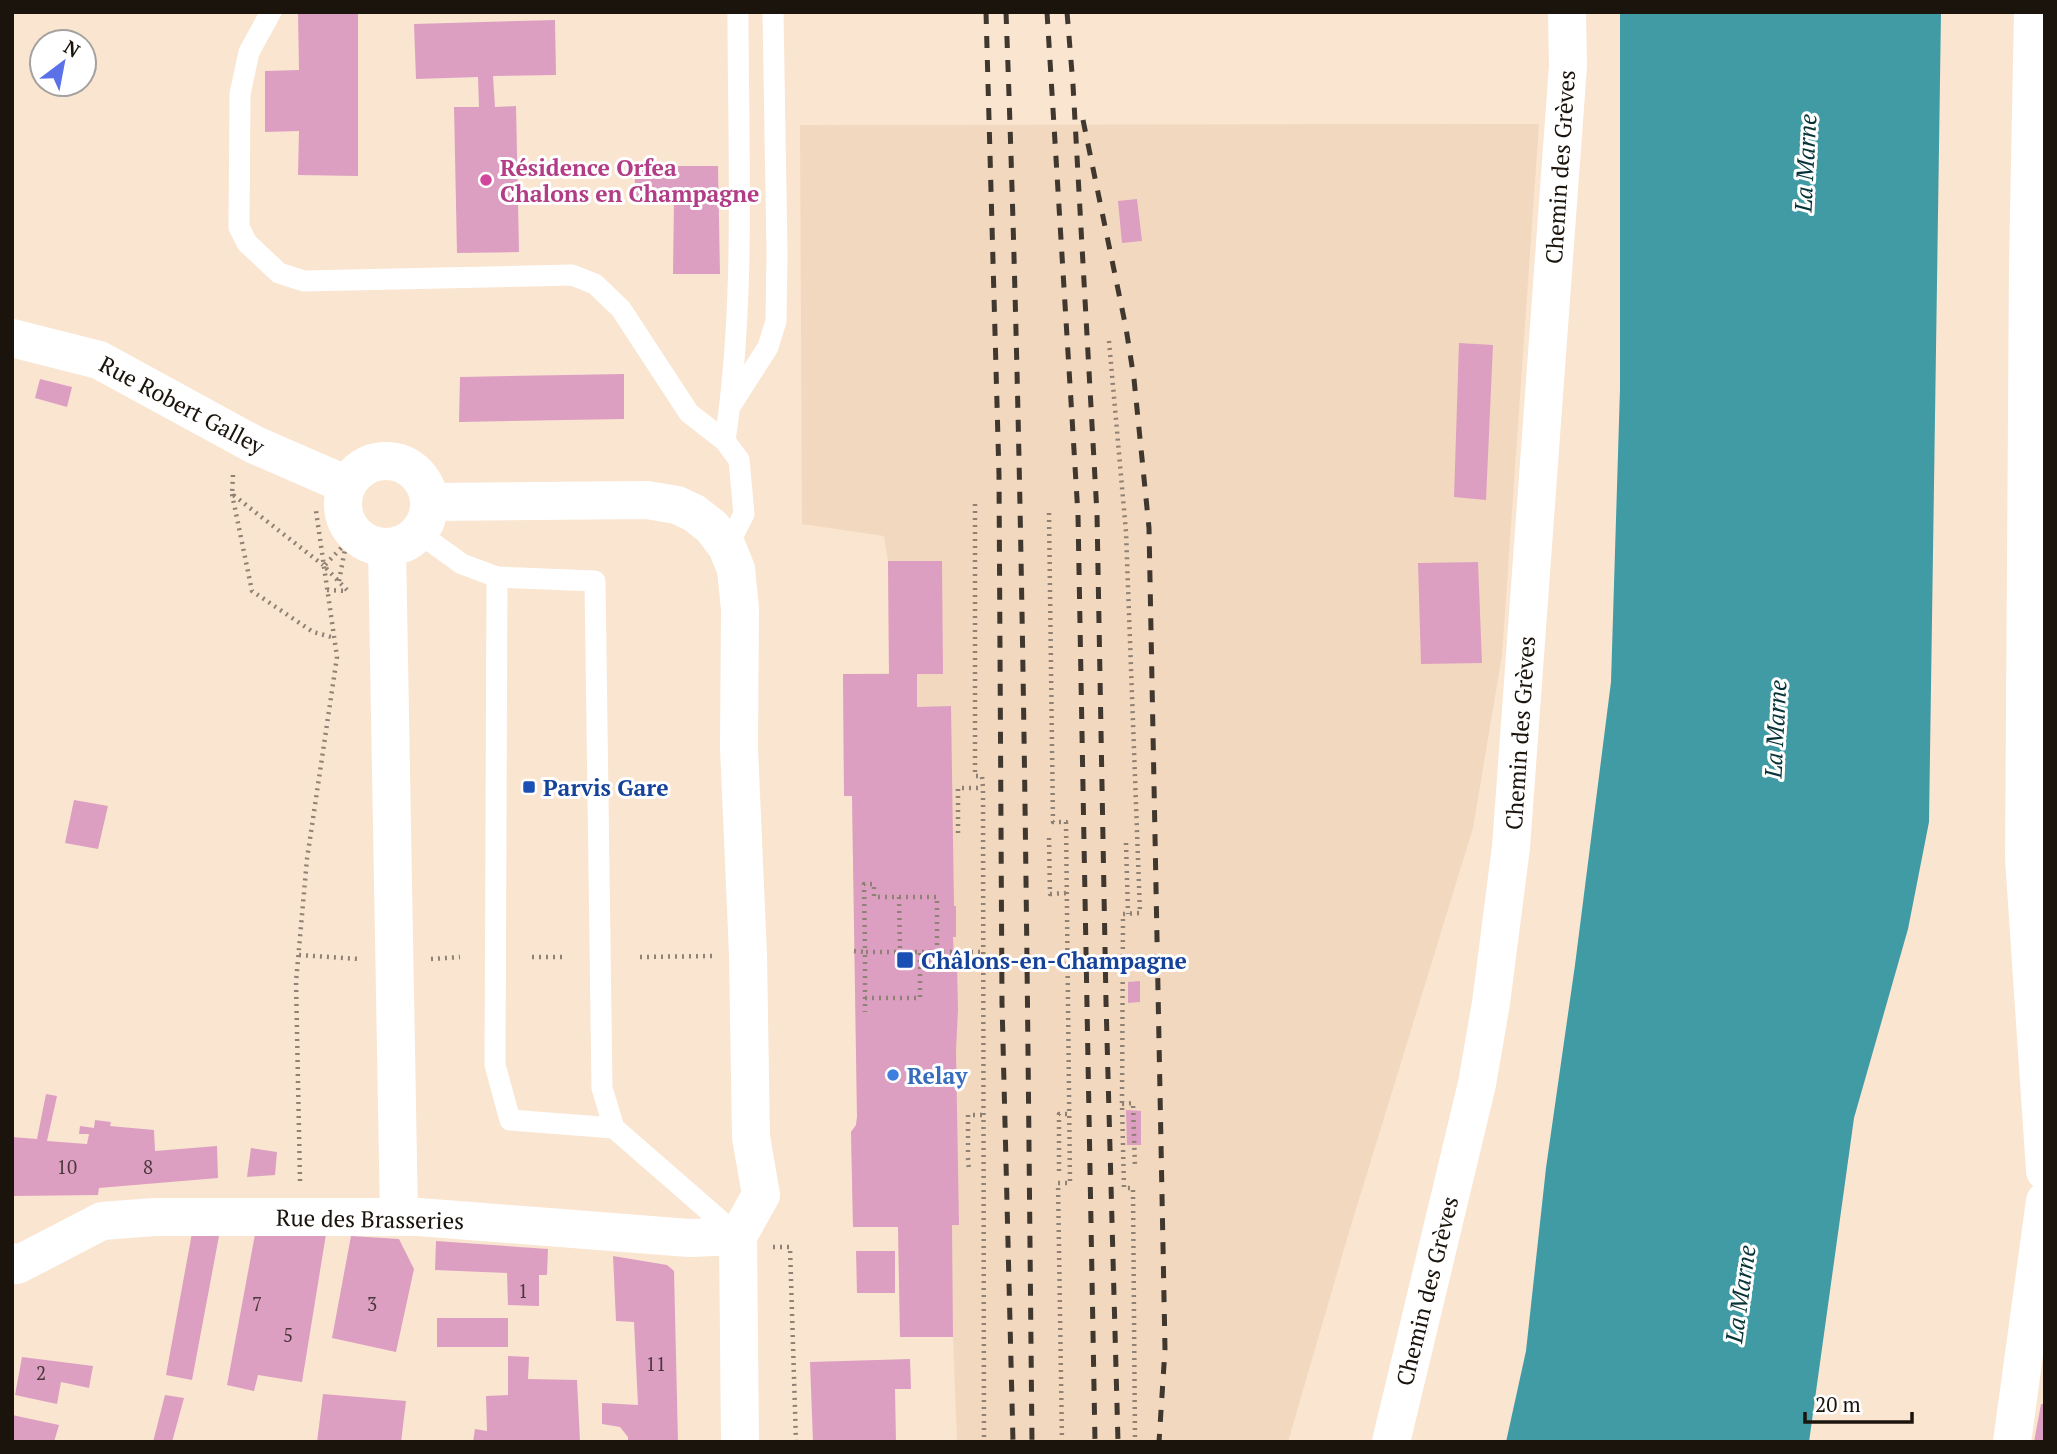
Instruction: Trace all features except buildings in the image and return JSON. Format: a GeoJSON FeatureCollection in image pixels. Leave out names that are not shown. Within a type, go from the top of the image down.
{"type":"FeatureCollection","features":[{"type":"Feature","properties":{"kind":"street","name":"Chemin des Grèves"},"geometry":{"type":"LineString","coordinates":[[1391,1442],[1477,1084],[1491,1003],[1511,847],[1568,66],[1567,12]]}},
{"type":"Feature","properties":{"kind":"street"},"geometry":{"type":"LineString","coordinates":[[2034,12],[2036,263],[2024,858],[2045,1171]]}},
{"type":"Feature","properties":{"kind":"street","name":"Rue Robert Galley"},"geometry":{"type":"LineString","coordinates":[[12,338],[99,360],[255,445],[331,494]]}},
{"type":"Feature","properties":{"kind":"street"},"geometry":{"type":"LineString","coordinates":[[399,1217],[412,527],[425,483],[412,469],[394,461],[375,462],[358,470],[331,494],[343,506],[349,527],[365,542],[412,527],[647,500],[677,505],[694,513],[712,527],[727,547],[736,569],[740,609],[739,748],[748,955],[751,1137],[761,1195],[738,1236],[740,1442]]}},
{"type":"Feature","properties":{"kind":"street"},"geometry":{"type":"LineString","coordinates":[[2012,1442],[2045,1201]]}},
{"type":"Feature","properties":{"kind":"street","name":"Rue des Brasseries"},"geometry":{"type":"LineString","coordinates":[[14,1271],[102,1221],[155,1217],[399,1217],[689,1238],[738,1236]]}},
{"type":"Feature","properties":{"kind":"lane"},"geometry":{"type":"LineString","coordinates":[[271,12],[249,52],[240,94],[239,227],[247,243],[279,273],[304,281],[572,275],[595,284],[621,309],[689,413],[725,441],[739,460],[744,514],[727,547]]}},
{"type":"Feature","properties":{"kind":"lane"},"geometry":{"type":"LineString","coordinates":[[725,441],[738,309],[738,12]]}},
{"type":"Feature","properties":{"kind":"lane"},"geometry":{"type":"LineString","coordinates":[[730,407],[768,347],[776,321],[773,12]]}},
{"type":"Feature","properties":{"kind":"lane"},"geometry":{"type":"LineString","coordinates":[[412,527],[462,564],[497,577],[595,580],[602,1088],[614,1128],[738,1236]]}},
{"type":"Feature","properties":{"kind":"lane"},"geometry":{"type":"LineString","coordinates":[[497,577],[495,1065],[510,1120],[614,1128]]}},
{"type":"Feature","properties":{"kind":"path"},"geometry":{"type":"LineString","coordinates":[[1109,341],[1126,532],[1140,913],[1123,914],[1122,1104],[1124,1188],[1133,1188],[1135,1442]]}},
{"type":"Feature","properties":{"kind":"path"},"geometry":{"type":"LineString","coordinates":[[233,465],[232,494],[252,591],[313,632],[335,638]]}},
{"type":"Feature","properties":{"kind":"path"},"geometry":{"type":"LineString","coordinates":[[232,494],[324,566],[348,592]]}},
{"type":"Feature","properties":{"kind":"path"},"geometry":{"type":"LineString","coordinates":[[300,1187],[296,982],[307,859],[337,657],[324,566],[331,494]]}},
{"type":"Feature","properties":{"kind":"path"},"geometry":{"type":"LineString","coordinates":[[975,504],[975,776],[982,776],[983,788],[984,1442]]}},
{"type":"Feature","properties":{"kind":"path"},"geometry":{"type":"LineString","coordinates":[[1049,513],[1053,822],[1066,822],[1067,893],[1070,1183],[1058,1183],[1062,1442]]}},
{"type":"Feature","properties":{"kind":"path"},"geometry":{"type":"LineString","coordinates":[[324,566],[346,543],[339,581]]}},
{"type":"Feature","properties":{"kind":"path"},"geometry":{"type":"LineString","coordinates":[[958,833],[958,788],[983,788]]}},
{"type":"Feature","properties":{"kind":"path"},"geometry":{"type":"LineString","coordinates":[[1049,838],[1050,894],[1067,893]]}},
{"type":"Feature","properties":{"kind":"path"},"geometry":{"type":"LineString","coordinates":[[1126,843],[1128,914]]}},
{"type":"Feature","properties":{"kind":"path"},"geometry":{"type":"LineString","coordinates":[[865,1012],[864,884],[874,884],[874,897],[937,897],[937,952]]}},
{"type":"Feature","properties":{"kind":"path"},"geometry":{"type":"LineString","coordinates":[[899,897],[900,952]]}},
{"type":"Feature","properties":{"kind":"path"},"geometry":{"type":"LineString","coordinates":[[854,951],[983,952]]}},
{"type":"Feature","properties":{"kind":"path"},"geometry":{"type":"LineString","coordinates":[[865,998],[920,998],[920,952]]}},
{"type":"Feature","properties":{"kind":"path"},"geometry":{"type":"LineString","coordinates":[[299,955],[368,959]]}},
{"type":"Feature","properties":{"kind":"path"},"geometry":{"type":"LineString","coordinates":[[640,957],[715,956]]}},
{"type":"Feature","properties":{"kind":"path"},"geometry":{"type":"LineString","coordinates":[[424,959],[460,957]]}},
{"type":"Feature","properties":{"kind":"path"},"geometry":{"type":"LineString","coordinates":[[532,957],[567,957]]}},
{"type":"Feature","properties":{"kind":"path"},"geometry":{"type":"LineString","coordinates":[[1122,1104],[1133,1103],[1135,1168]]}},
{"type":"Feature","properties":{"kind":"path"},"geometry":{"type":"LineString","coordinates":[[1059,1171],[1059,1114],[1070,1114]]}},
{"type":"Feature","properties":{"kind":"path"},"geometry":{"type":"LineString","coordinates":[[969,1171],[968,1115],[983,1115]]}},
{"type":"Feature","properties":{"kind":"shaded area"},"geometry":{"type":"Polygon","coordinates":[[[1539,124],[1502,655],[1473,828],[1349,1232],[1288,1442],[957,1442],[953,1337],[900,1337],[898,1227],[853,1227],[851,1132],[856,1125],[857,1116],[852,796],[844,796],[843,674],[889,673],[888,561],[884,536],[802,524],[800,125],[1539,124]]]}},
{"type":"Feature","properties":{"kind":"water","name":"La Marne"},"geometry":{"type":"Polygon","coordinates":[[[1620,12],[1941,12],[1929,822],[1908,929],[1854,1118],[1809,1442],[1506,1442],[1526,1351],[1546,1168],[1611,682],[1620,389],[1620,12]]]}},
{"type":"Feature","properties":{"kind":"railway"},"geometry":{"type":"LineString","coordinates":[[986,12],[999,475],[1002,1003],[1013,1442]]}},
{"type":"Feature","properties":{"kind":"railway"},"geometry":{"type":"LineString","coordinates":[[1006,12],[1021,548],[1032,1442]]}},
{"type":"Feature","properties":{"kind":"railway"},"geometry":{"type":"LineString","coordinates":[[1047,12],[1078,515],[1095,1442]]}},
{"type":"Feature","properties":{"kind":"railway"},"geometry":{"type":"LineString","coordinates":[[1067,12],[1097,514],[1118,1442]]}},
{"type":"Feature","properties":{"kind":"railway"},"geometry":{"type":"LineString","coordinates":[[1083,120],[1126,328],[1134,379],[1149,528],[1165,1349],[1159,1442]]}},
{"type":"Feature","properties":{"kind":"place","name":"Résidence Orfea Chalons en Champagne"},"geometry":{"type":"Point","coordinates":[486,180]}},
{"type":"Feature","properties":{"kind":"place","name":"Parvis Gare"},"geometry":{"type":"Point","coordinates":[529,787]}},
{"type":"Feature","properties":{"kind":"place","name":"Châlons-en-Champagne"},"geometry":{"type":"Point","coordinates":[905,960]}},
{"type":"Feature","properties":{"kind":"place","name":"Relay"},"geometry":{"type":"Point","coordinates":[893,1075]}}]}
